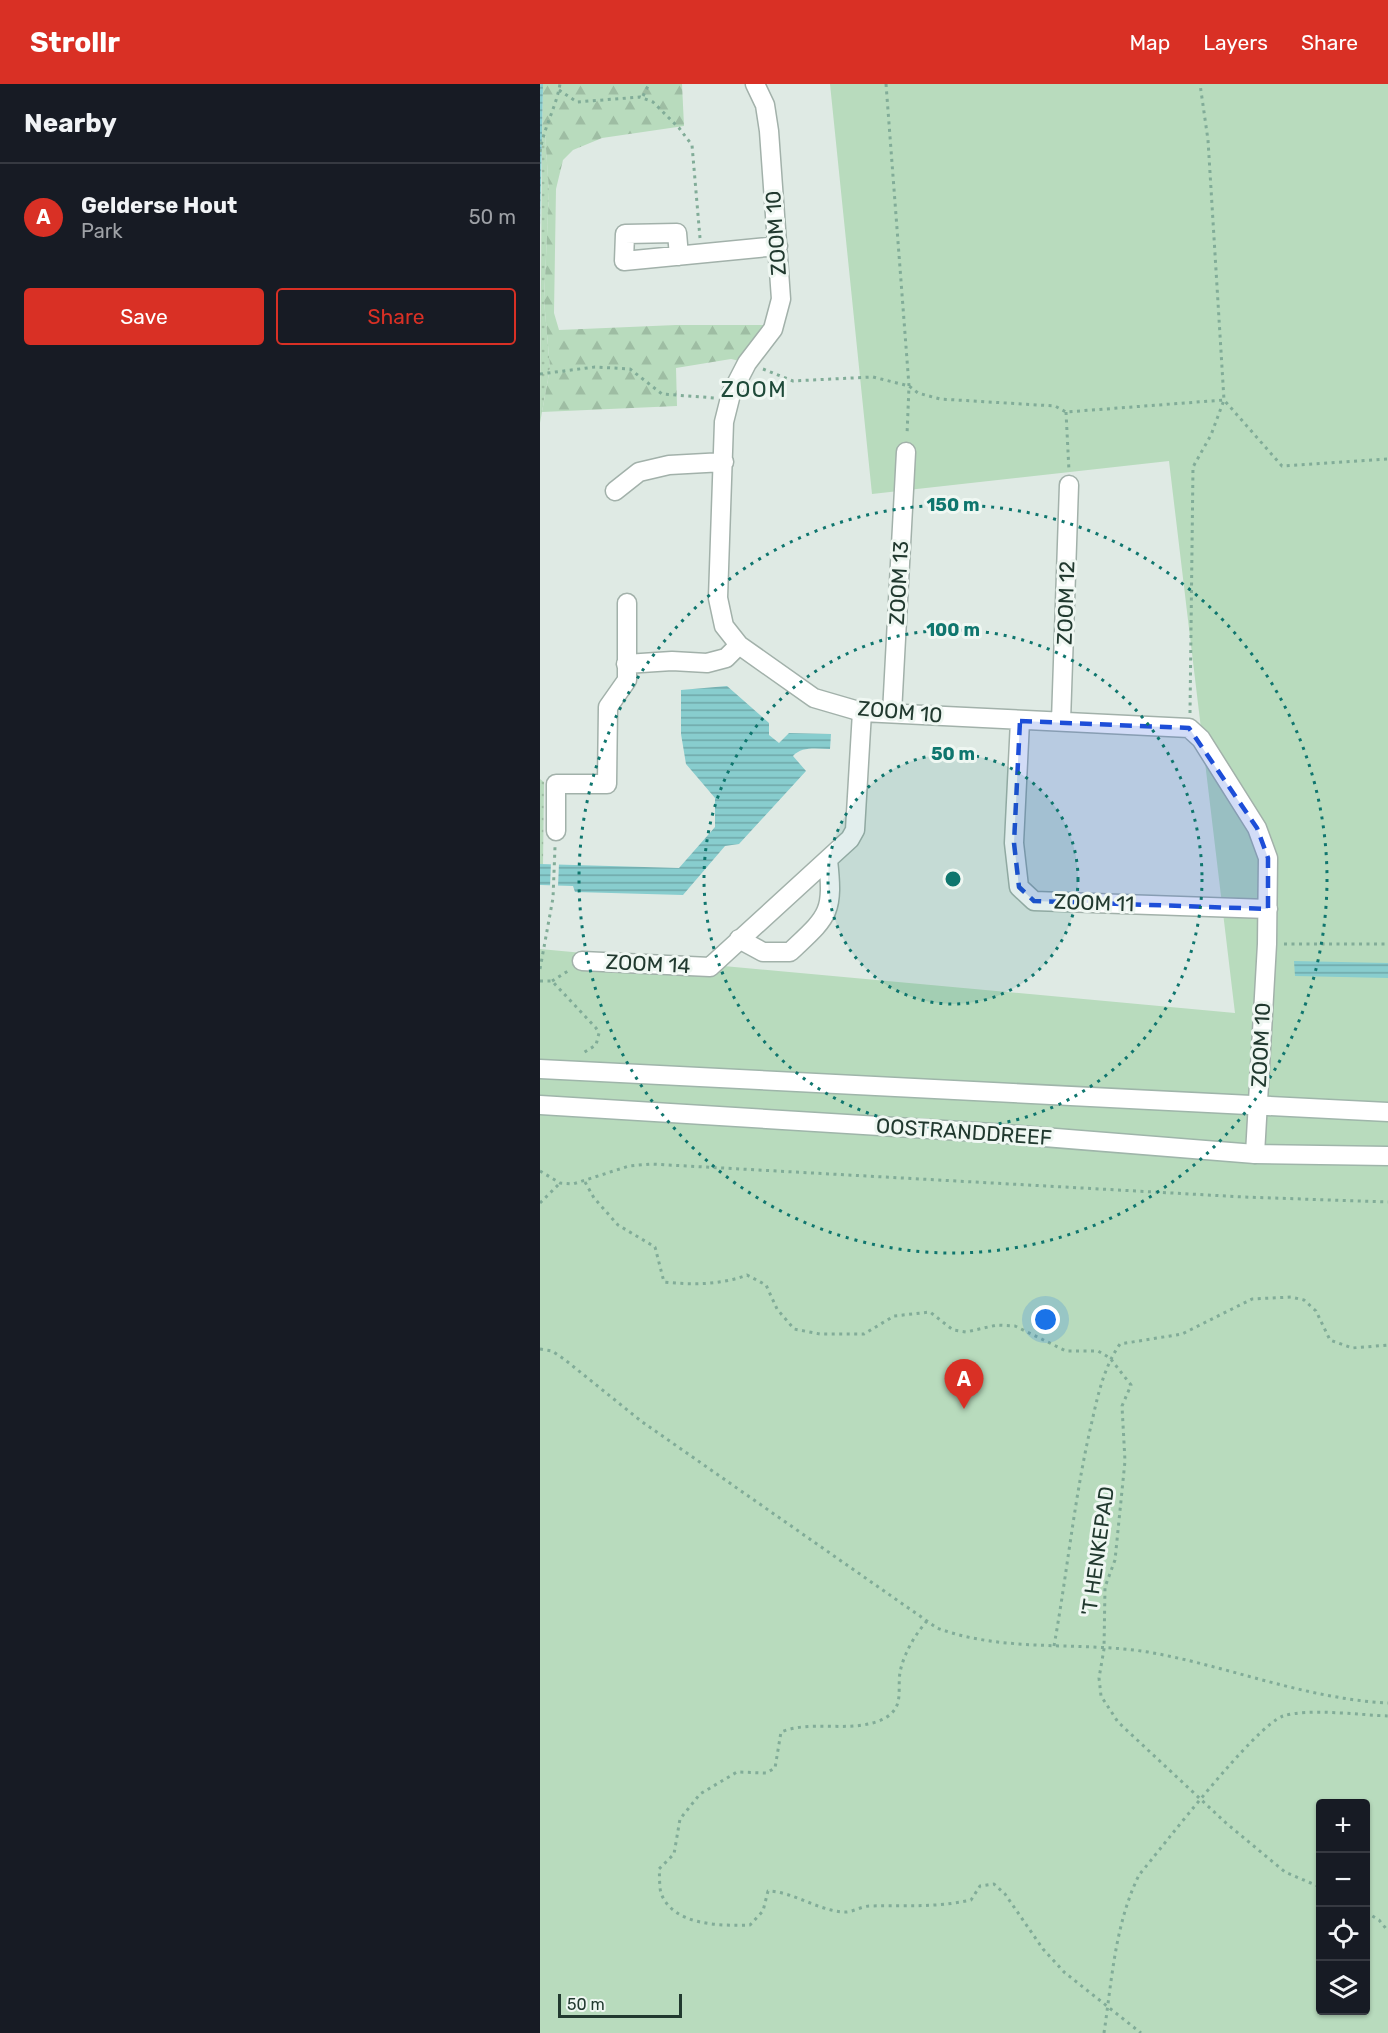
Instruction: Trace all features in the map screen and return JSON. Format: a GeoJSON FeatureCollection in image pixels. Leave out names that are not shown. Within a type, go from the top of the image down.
{"type":"FeatureCollection","features":[{"type":"Feature","properties":{"kind":"street","name":"ZOOM 10"},"geometry":{"type":"LineString","coordinates":[[755,84],[765,105],[768,123],[781,299],[773,330],[747,363],[730,399],[724,422],[718,598],[724,626],[740,645],[814,698],[862,712],[1189,728],[1201,739],[1257,828],[1268,858],[1267,944],[1258,1107]]}},
{"type":"Feature","properties":{"kind":"street"},"geometry":{"type":"LineString","coordinates":[[679,256],[778,246]]}},
{"type":"Feature","properties":{"kind":"street","name":"ZOOM 13"},"geometry":{"type":"LineString","coordinates":[[892,713],[906,452]]}},
{"type":"Feature","properties":{"kind":"street"},"geometry":{"type":"LineString","coordinates":[[615,491],[639,472],[669,465],[724,462]]}},
{"type":"Feature","properties":{"kind":"street","name":"ZOOM 12"},"geometry":{"type":"LineString","coordinates":[[1061,721],[1069,485]]}},
{"type":"Feature","properties":{"kind":"street"},"geometry":{"type":"LineString","coordinates":[[556,831],[556,784],[607,784],[608,706],[627,680],[627,603]]}},
{"type":"Feature","properties":{"kind":"street"},"geometry":{"type":"LineString","coordinates":[[626,664],[672,661],[707,663],[726,658],[740,645]]}},
{"type":"Feature","properties":{"kind":"street","name":"ZOOM 14"},"geometry":{"type":"LineString","coordinates":[[582,961],[710,968],[738,939],[850,839],[855,830],[862,712]]}},
{"type":"Feature","properties":{"kind":"street","name":"ZOOM 11"},"geometry":{"type":"LineString","coordinates":[[1020,721],[1014,843],[1018,887],[1034,901],[1268,909]]}},
{"type":"Feature","properties":{"kind":"street"},"geometry":{"type":"LineString","coordinates":[[738,939],[763,952],[790,952],[821,923],[829,910],[832,891],[828,860]]}},
{"type":"Feature","properties":{"kind":"street","name":"OOSTRANDDREEF"},"geometry":{"type":"LineString","coordinates":[[541,1070],[1388,1112]]}},
{"type":"Feature","properties":{"kind":"street","name":"OOSTRANDDREEF"},"geometry":{"type":"LineString","coordinates":[[541,1105],[993,1133],[1255,1154],[1388,1156]]}},
{"type":"Feature","properties":{"kind":"street"},"geometry":{"type":"LineString","coordinates":[[1255,1154],[1258,1107]]}},
{"type":"Feature","properties":{"kind":"path"},"geometry":{"type":"LineString","coordinates":[[540,152],[542,139],[556,105],[560,84]]}},
{"type":"Feature","properties":{"kind":"path"},"geometry":{"type":"LineString","coordinates":[[643,96],[650,84]]}},
{"type":"Feature","properties":{"kind":"path"},"geometry":{"type":"LineString","coordinates":[[886,84],[909,386],[906,452]]}},
{"type":"Feature","properties":{"kind":"path"},"geometry":{"type":"LineString","coordinates":[[1189,728],[1193,467],[1211,435],[1224,400],[1208,140],[1200,84]]}},
{"type":"Feature","properties":{"kind":"path"},"geometry":{"type":"LineString","coordinates":[[559,90],[577,102],[640,97],[653,102],[679,128],[692,145],[702,254]]}},
{"type":"Feature","properties":{"kind":"path"},"geometry":{"type":"LineString","coordinates":[[747,363],[793,381],[873,377],[909,386],[918,393],[940,399],[1054,406],[1066,412],[1224,400]]}},
{"type":"Feature","properties":{"kind":"path"},"geometry":{"type":"LineString","coordinates":[[540,374],[595,368],[630,369],[662,394],[730,399]]}},
{"type":"Feature","properties":{"kind":"path"},"geometry":{"type":"LineString","coordinates":[[1224,400],[1282,466],[1388,459]]}},
{"type":"Feature","properties":{"kind":"path"},"geometry":{"type":"LineString","coordinates":[[1066,412],[1069,485]]}},
{"type":"Feature","properties":{"kind":"path"},"geometry":{"type":"LineString","coordinates":[[540,969],[546,947],[553,898],[555,852]]}},
{"type":"Feature","properties":{"kind":"path"},"geometry":{"type":"LineString","coordinates":[[1267,944],[1388,944]]}},
{"type":"Feature","properties":{"kind":"path"},"geometry":{"type":"LineString","coordinates":[[540,981],[552,981],[599,1033],[596,1045],[586,1052],[576,1054]]}},
{"type":"Feature","properties":{"kind":"path"},"geometry":{"type":"LineString","coordinates":[[540,1171],[560,1183],[585,1182],[629,1166],[651,1164],[1244,1197],[1388,1202]]}},
{"type":"Feature","properties":{"kind":"path"},"geometry":{"type":"LineString","coordinates":[[585,1182],[594,1198],[618,1225],[655,1247],[664,1282],[692,1285],[728,1282],[747,1275],[766,1285],[777,1309],[794,1329],[820,1334],[864,1334],[894,1316],[930,1312],[953,1330],[966,1332],[997,1325],[1015,1326],[1066,1351],[1098,1351],[1110,1358]]}},
{"type":"Feature","properties":{"kind":"path"},"geometry":{"type":"LineString","coordinates":[[540,1203],[560,1183]]}},
{"type":"Feature","properties":{"kind":"path"},"geometry":{"type":"LineString","coordinates":[[1054,1646],[1077,1488],[1102,1380],[1110,1358],[1120,1344],[1182,1334],[1251,1299],[1291,1297],[1305,1300],[1316,1311],[1330,1340],[1352,1348],[1388,1345]]}},
{"type":"Feature","properties":{"kind":"path"},"geometry":{"type":"LineString","coordinates":[[540,1349],[552,1351],[564,1359],[641,1421],[937,1628],[960,1637],[1145,1652],[1193,1660],[1333,1696],[1388,1703]]}},
{"type":"Feature","properties":{"kind":"path","name":"'T HENKEPAD"},"geometry":{"type":"LineString","coordinates":[[1110,1358],[1131,1385],[1122,1406],[1125,1461],[1115,1560],[1105,1587],[1104,1649],[1100,1690],[1118,1722],[1201,1801],[1285,1872],[1316,1885]]}},
{"type":"Feature","properties":{"kind":"path"},"geometry":{"type":"LineString","coordinates":[[927,1621],[918,1630],[900,1670],[901,1694],[894,1710],[880,1720],[861,1726],[793,1727],[781,1732],[776,1768],[766,1773],[737,1772],[700,1794],[680,1819],[674,1854],[659,1869],[660,1892],[669,1908],[687,1917],[715,1926],[750,1925],[763,1911],[768,1891],[784,1892],[844,1912],[867,1906],[916,1908],[953,1904],[971,1900],[980,1886],[994,1884],[1005,1894],[1043,1949],[1064,1972],[1141,2033]]}},
{"type":"Feature","properties":{"kind":"path"},"geometry":{"type":"LineString","coordinates":[[1104,2033],[1118,1936],[1126,1901],[1139,1875],[1256,1736],[1284,1716],[1321,1713],[1388,1716]]}},
{"type":"Feature","properties":{"kind":"path"},"geometry":{"type":"LineString","coordinates":[[1370,1915],[1388,1931]]}},
{"type":"Feature","properties":{"kind":"highlighted area"},"geometry":{"type":"Polygon","coordinates":[[[1020,721],[1189,728],[1257,828],[1268,858],[1268,909],[1034,901],[1019,887],[1014,843],[1020,721]]]}},
{"type":"Feature","properties":{"kind":"green space"},"geometry":{"type":"Polygon","coordinates":[[[543,84],[682,84],[684,126],[602,138],[573,150],[563,160],[556,189],[554,313],[559,330],[676,325],[767,325],[744,362],[731,359],[676,368],[677,406],[542,412],[550,368],[544,300],[549,192],[545,134],[542,138],[543,84]]]}},
{"type":"Feature","properties":{"kind":"green space"},"geometry":{"type":"Polygon","coordinates":[[[830,84],[1388,84],[1388,2033],[540,2033],[540,949],[1235,1013],[1169,461],[872,494],[830,84]]]}},
{"type":"Feature","properties":{"kind":"green space"},"geometry":{"type":"Polygon","coordinates":[[[545,133],[549,192],[544,300],[550,368],[540,423],[542,138],[545,133]]]}},
{"type":"Feature","properties":{"kind":"green space"},"geometry":{"type":"Polygon","coordinates":[[[540,779],[544,782],[543,865],[540,864],[540,779]]]}},
{"type":"Feature","properties":{"kind":"water"},"geometry":{"type":"Polygon","coordinates":[[[540,84],[543,84],[540,231],[540,84]]]}},
{"type":"Feature","properties":{"kind":"water"},"geometry":{"type":"Polygon","coordinates":[[[727,686],[769,723],[769,735],[779,743],[789,733],[831,734],[830,749],[805,749],[793,756],[806,771],[739,844],[725,846],[683,895],[575,892],[573,886],[540,885],[540,864],[679,868],[715,827],[715,798],[686,764],[681,734],[681,690],[727,686]]]}},
{"type":"Feature","properties":{"kind":"water"},"geometry":{"type":"Polygon","coordinates":[[[1294,961],[1388,963],[1388,978],[1295,976],[1294,961]]]}},
{"type":"Feature","properties":{"kind":"pier"},"geometry":{"type":"Polygon","coordinates":[[[551,862],[559,863],[558,887],[550,887],[551,862]]]}},
{"type":"Feature","properties":{"kind":"place","name":"Gelderse Hout"},"geometry":{"type":"Point","coordinates":[964,1409]}},
{"type":"Feature","properties":{"kind":"district","name":"ZOOM"},"geometry":{"type":"Point","coordinates":[754,389]}}]}
